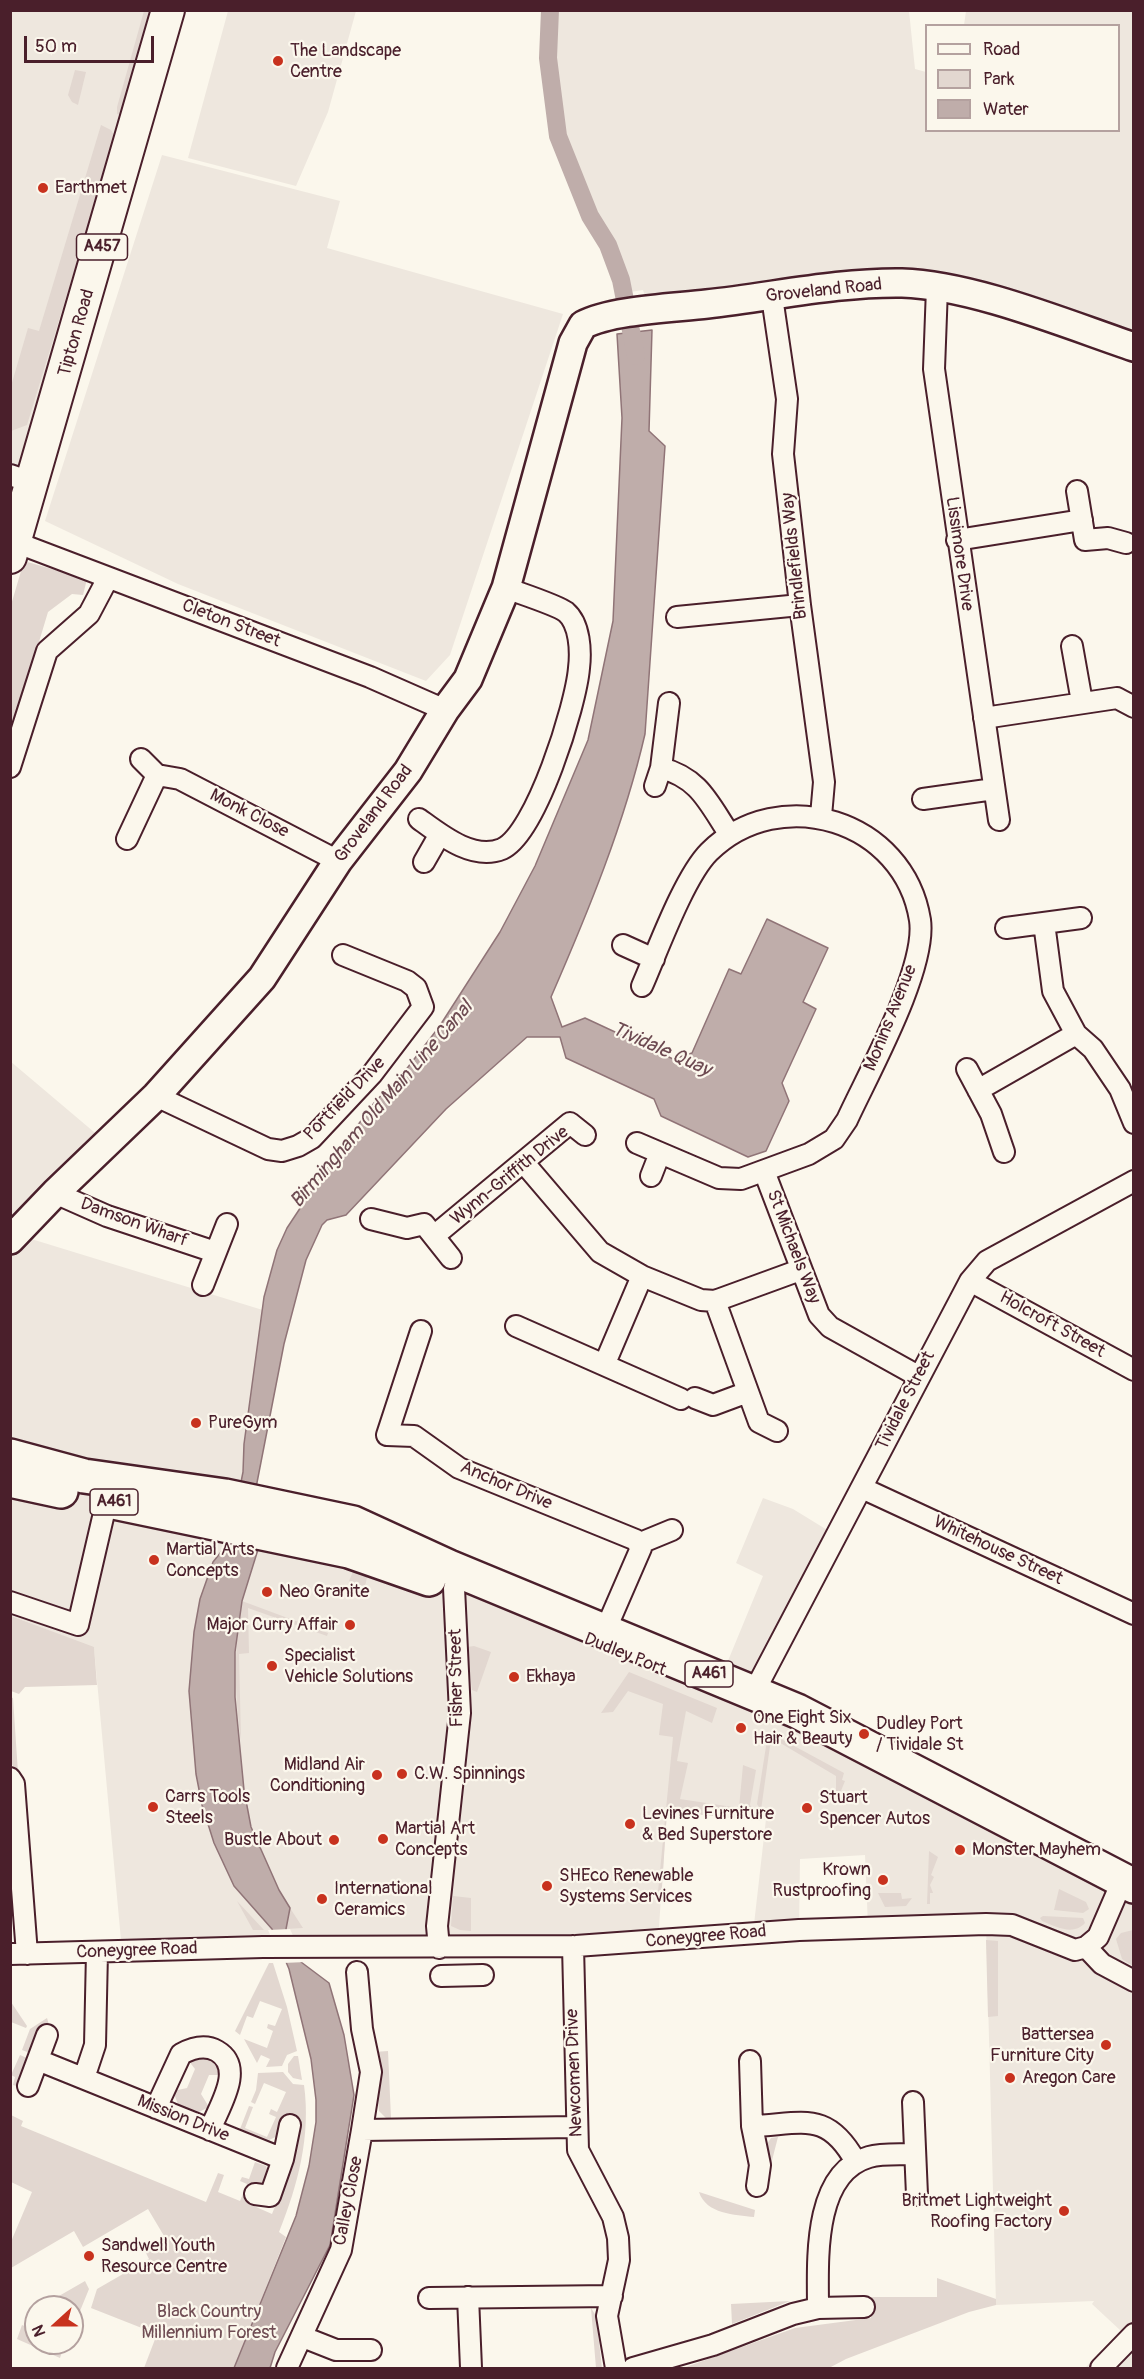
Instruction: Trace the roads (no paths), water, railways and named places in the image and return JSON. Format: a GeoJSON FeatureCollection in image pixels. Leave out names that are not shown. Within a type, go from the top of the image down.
{"type":"FeatureCollection","features":[{"type":"Feature","properties":{"kind":"highway","name":"A461"},"geometry":{"type":"LineString","coordinates":[[10,1456],[84,1476],[265,1518]]}},
{"type":"Feature","properties":{"kind":"highway","name":"A461"},"geometry":{"type":"LineString","coordinates":[[10,1480],[107,1500],[221,1509]]}},
{"type":"Feature","properties":{"kind":"highway","name":"Dudley Port"},"geometry":{"type":"LineString","coordinates":[[265,1518],[349,1551],[465,1583],[755,1703],[1128,1891]]}},
{"type":"Feature","properties":{"kind":"highway","name":"Dudley Port"},"geometry":{"type":"LineString","coordinates":[[265,1518],[352,1523],[424,1556],[465,1583]]}},
{"type":"Feature","properties":{"kind":"highway","name":"Dudley Port"},"geometry":{"type":"LineString","coordinates":[[595,1635],[644,1655],[649,1665],[755,1703],[797,1711],[1077,1858],[1128,1891]]}},
{"type":"Feature","properties":{"kind":"main road","name":"Tipton Road"},"geometry":{"type":"LineString","coordinates":[[22,479],[168,10]]}},
{"type":"Feature","properties":{"kind":"main road","name":"A457"},"geometry":{"type":"LineString","coordinates":[[13,549],[22,479]]}},
{"type":"Feature","properties":{"kind":"street","name":"Groveland Road"},"geometry":{"type":"LineString","coordinates":[[10,1240],[55,1193],[156,1096],[262,978],[338,861],[408,771],[445,710],[468,679],[506,588],[573,343],[583,325],[606,317],[650,311],[851,285],[903,283],[967,292],[1134,347]]}},
{"type":"Feature","properties":{"kind":"street","name":"Lissimore Drive"},"geometry":{"type":"LineString","coordinates":[[937,288],[934,369],[999,820]]}},
{"type":"Feature","properties":{"kind":"street","name":"Brindlefields Way"},"geometry":{"type":"LineString","coordinates":[[772,297],[787,399],[783,454],[800,605],[824,782],[821,816]]}},
{"type":"Feature","properties":{"kind":"street"},"geometry":{"type":"LineString","coordinates":[[1077,490],[1085,540],[1108,537],[1126,543]]}},
{"type":"Feature","properties":{"kind":"street"},"geometry":{"type":"LineString","coordinates":[[957,540],[1082,520]]}},
{"type":"Feature","properties":{"kind":"street","name":"Cleton Street"},"geometry":{"type":"LineString","coordinates":[[13,549],[108,578],[370,677],[445,710]]}},
{"type":"Feature","properties":{"kind":"street"},"geometry":{"type":"LineString","coordinates":[[10,766],[47,651],[89,614],[108,578]]}},
{"type":"Feature","properties":{"kind":"street"},"geometry":{"type":"LineString","coordinates":[[419,819],[449,841],[474,850],[500,850],[515,841],[533,810],[562,741],[579,670],[580,643],[576,630],[566,612],[506,588]]}},
{"type":"Feature","properties":{"kind":"street"},"geometry":{"type":"LineString","coordinates":[[677,617],[800,605]]}},
{"type":"Feature","properties":{"kind":"street"},"geometry":{"type":"LineString","coordinates":[[1072,646],[1082,702]]}},
{"type":"Feature","properties":{"kind":"street"},"geometry":{"type":"LineString","coordinates":[[984,718],[1117,698],[1134,707]]}},
{"type":"Feature","properties":{"kind":"street"},"geometry":{"type":"LineString","coordinates":[[669,703],[658,777],[679,772],[693,781],[730,835]]}},
{"type":"Feature","properties":{"kind":"street"},"geometry":{"type":"LineString","coordinates":[[127,839],[157,775],[141,759]]}},
{"type":"Feature","properties":{"kind":"street","name":"Monk Close"},"geometry":{"type":"LineString","coordinates":[[157,775],[180,778],[338,861]]}},
{"type":"Feature","properties":{"kind":"street"},"geometry":{"type":"LineString","coordinates":[[923,799],[994,789]]}},
{"type":"Feature","properties":{"kind":"street","name":"Monins Avenue"},"geometry":{"type":"LineString","coordinates":[[637,1143],[720,1178],[741,1179],[809,1154],[834,1139],[847,1120],[911,975],[919,943],[920,921],[914,901],[895,863],[871,840],[846,824],[821,816],[794,815],[767,819],[730,835],[708,853],[691,877],[642,986]]}},
{"type":"Feature","properties":{"kind":"street"},"geometry":{"type":"LineString","coordinates":[[423,862],[440,834]]}},
{"type":"Feature","properties":{"kind":"street"},"geometry":{"type":"LineString","coordinates":[[1006,928],[1081,918]]}},
{"type":"Feature","properties":{"kind":"street"},"geometry":{"type":"LineString","coordinates":[[1044,923],[1053,991],[1076,1034],[1108,1068],[1120,1089],[1134,1123]]}},
{"type":"Feature","properties":{"kind":"street"},"geometry":{"type":"LineString","coordinates":[[623,945],[654,959]]}},
{"type":"Feature","properties":{"kind":"street","name":"Portfield Drive"},"geometry":{"type":"LineString","coordinates":[[156,1096],[268,1149],[282,1151],[312,1138],[372,1074],[423,1007],[416,988],[407,981],[343,956]]}},
{"type":"Feature","properties":{"kind":"street"},"geometry":{"type":"LineString","coordinates":[[978,1090],[1076,1034]]}},
{"type":"Feature","properties":{"kind":"street"},"geometry":{"type":"LineString","coordinates":[[967,1068],[991,1114],[1004,1152]]}},
{"type":"Feature","properties":{"kind":"street","name":"Wynn-Griffith Drive"},"geometry":{"type":"LineString","coordinates":[[434,1236],[570,1123],[585,1136]]}},
{"type":"Feature","properties":{"kind":"street"},"geometry":{"type":"LineString","coordinates":[[651,1176],[660,1153]]}},
{"type":"Feature","properties":{"kind":"street"},"geometry":{"type":"LineString","coordinates":[[524,1163],[592,1245],[642,1276],[701,1300],[715,1301],[800,1270]]}},
{"type":"Feature","properties":{"kind":"street","name":"St Michaels Way"},"geometry":{"type":"LineString","coordinates":[[764,1171],[819,1315],[830,1327],[918,1376]]}},
{"type":"Feature","properties":{"kind":"street","name":"Tividale Street"},"geometry":{"type":"LineString","coordinates":[[755,1703],[918,1376],[970,1281],[987,1261],[1134,1181]]}},
{"type":"Feature","properties":{"kind":"street","name":"Damson Wharf"},"geometry":{"type":"LineString","coordinates":[[55,1193],[107,1216],[215,1252]]}},
{"type":"Feature","properties":{"kind":"street","name":"Wynn-Griffith Drive"},"geometry":{"type":"LineString","coordinates":[[371,1219],[407,1228],[424,1224],[451,1258]]}},
{"type":"Feature","properties":{"kind":"street"},"geometry":{"type":"LineString","coordinates":[[203,1285],[227,1224]]}},
{"type":"Feature","properties":{"kind":"street"},"geometry":{"type":"LineString","coordinates":[[605,1363],[642,1276]]}},
{"type":"Feature","properties":{"kind":"street","name":"Holcroft Street"},"geometry":{"type":"LineString","coordinates":[[970,1281],[1134,1370]]}},
{"type":"Feature","properties":{"kind":"street"},"geometry":{"type":"LineString","coordinates":[[715,1301],[759,1422],[777,1431]]}},
{"type":"Feature","properties":{"kind":"street"},"geometry":{"type":"LineString","coordinates":[[516,1326],[688,1399],[713,1405],[748,1392]]}},
{"type":"Feature","properties":{"kind":"street","name":"Anchor Drive"},"geometry":{"type":"LineString","coordinates":[[421,1331],[387,1435],[414,1436],[459,1468],[636,1540],[638,1544]]}},
{"type":"Feature","properties":{"kind":"street","name":"Whitehouse Street"},"geometry":{"type":"LineString","coordinates":[[862,1488],[1134,1614]]}},
{"type":"Feature","properties":{"kind":"street"},"geometry":{"type":"LineString","coordinates":[[10,1602],[78,1625],[107,1500]]}},
{"type":"Feature","properties":{"kind":"street"},"geometry":{"type":"LineString","coordinates":[[595,1635],[641,1548],[638,1544],[672,1530]]}},
{"type":"Feature","properties":{"kind":"street","name":"Fisher Street"},"geometry":{"type":"LineString","coordinates":[[465,1583],[460,1713],[437,1926],[447,1948],[449,1976],[483,1975]]}},
{"type":"Feature","properties":{"kind":"street"},"geometry":{"type":"LineString","coordinates":[[10,1778],[14,1784],[19,1954]]}},
{"type":"Feature","properties":{"kind":"street"},"geometry":{"type":"LineString","coordinates":[[1128,1891],[1098,1937],[1086,1947],[1102,1965],[1134,1981]]}},
{"type":"Feature","properties":{"kind":"street","name":"Coneygree Road"},"geometry":{"type":"LineString","coordinates":[[19,1954],[263,1947],[573,1946],[799,1930],[986,1924],[1011,1925],[1075,1950],[1086,1947]]}},
{"type":"Feature","properties":{"kind":"street","name":"Newcomen Drive"},"geometry":{"type":"LineString","coordinates":[[573,1946],[575,2127],[578,2150],[613,2217],[618,2238],[619,2260],[607,2316],[616,2368]]}},
{"type":"Feature","properties":{"kind":"street"},"geometry":{"type":"LineString","coordinates":[[84,2078],[94,2045],[97,1952]]}},
{"type":"Feature","properties":{"kind":"street","name":"Calley Close"},"geometry":{"type":"LineString","coordinates":[[287,2368],[341,2250],[371,2072],[362,2028],[357,1972]]}},
{"type":"Feature","properties":{"kind":"street"},"geometry":{"type":"LineString","coordinates":[[28,2086],[48,2035]]}},
{"type":"Feature","properties":{"kind":"street"},"geometry":{"type":"LineString","coordinates":[[156,2108],[181,2054],[197,2048],[212,2048],[225,2058],[231,2079],[210,2130]]}},
{"type":"Feature","properties":{"kind":"street","name":"Mission Drive"},"geometry":{"type":"LineString","coordinates":[[38,2060],[283,2159]]}},
{"type":"Feature","properties":{"kind":"street"},"geometry":{"type":"LineString","coordinates":[[750,2061],[752,2126],[760,2165],[757,2186]]}},
{"type":"Feature","properties":{"kind":"street"},"geometry":{"type":"LineString","coordinates":[[913,2102],[917,2195]]}},
{"type":"Feature","properties":{"kind":"street"},"geometry":{"type":"LineString","coordinates":[[752,2126],[821,2124],[836,2133],[856,2162]]}},
{"type":"Feature","properties":{"kind":"street"},"geometry":{"type":"LineString","coordinates":[[255,2194],[270,2196],[283,2159],[290,2125]]}},
{"type":"Feature","properties":{"kind":"street"},"geometry":{"type":"LineString","coordinates":[[362,2130],[575,2127]]}},
{"type":"Feature","properties":{"kind":"street"},"geometry":{"type":"LineString","coordinates":[[818,2308],[819,2225],[827,2202],[842,2175],[856,2162],[870,2157],[915,2154]]}},
{"type":"Feature","properties":{"kind":"street"},"geometry":{"type":"LineString","coordinates":[[429,2298],[612,2296]]}},
{"type":"Feature","properties":{"kind":"street"},"geometry":{"type":"LineString","coordinates":[[468,2298],[471,2368]]}},
{"type":"Feature","properties":{"kind":"street"},"geometry":{"type":"LineString","coordinates":[[633,2368],[713,2345],[759,2325],[818,2308],[864,2307]]}},
{"type":"Feature","properties":{"kind":"street"},"geometry":{"type":"LineString","coordinates":[[1101,2368],[1134,2334]]}},
{"type":"Feature","properties":{"kind":"street"},"geometry":{"type":"LineString","coordinates":[[303,2337],[336,2350],[371,2350]]}},
{"type":"Feature","properties":{"kind":"water"},"geometry":{"type":"Polygon","coordinates":[[[652,330],[649,431],[665,446],[645,734],[616,835],[551,997],[562,1027],[585,1018],[673,1059],[692,1053],[729,969],[741,974],[767,919],[828,948],[803,1002],[816,1009],[782,1083],[789,1101],[766,1151],[748,1157],[661,1116],[654,1099],[566,1058],[560,1037],[527,1037],[446,1109],[346,1215],[327,1220],[322,1225],[306,1260],[284,1344],[246,1539],[260,1543],[242,1601],[235,1652],[235,1697],[244,1790],[251,1827],[279,1890],[290,1908],[286,1929],[301,1962],[329,1983],[344,2035],[354,2095],[330,2245],[275,2352],[270,2368],[234,2368],[296,2216],[309,2166],[316,2122],[316,2100],[311,2059],[289,1969],[272,1929],[234,1886],[214,1843],[202,1805],[196,1774],[189,1691],[194,1632],[200,1599],[213,1562],[229,1542],[243,1472],[244,1444],[264,1297],[277,1250],[287,1228],[330,1163],[374,1103],[408,1067],[439,1027],[500,932],[535,866],[588,740],[613,621],[622,418],[617,334],[652,330]]]}},
{"type":"Feature","properties":{"kind":"waterway","name":"Birmingham Old Main Line Canal"},"geometry":{"type":"LineString","coordinates":[[550,10],[548,58],[558,136],[590,216],[608,245],[621,280],[636,356]]}},
{"type":"Feature","properties":{"kind":"place","name":"The Landscape Centre"},"geometry":{"type":"Point","coordinates":[278,61]}},
{"type":"Feature","properties":{"kind":"place","name":"Earthmet"},"geometry":{"type":"Point","coordinates":[43,188]}},
{"type":"Feature","properties":{"kind":"place","name":"PureGym"},"geometry":{"type":"Point","coordinates":[196,1423]}},
{"type":"Feature","properties":{"kind":"place","name":"Martial Arts Concepts"},"geometry":{"type":"Point","coordinates":[154,1560]}},
{"type":"Feature","properties":{"kind":"place","name":"Neo Granite"},"geometry":{"type":"Point","coordinates":[267,1592]}},
{"type":"Feature","properties":{"kind":"place","name":"Major Curry Affair"},"geometry":{"type":"Point","coordinates":[350,1625]}},
{"type":"Feature","properties":{"kind":"place","name":"Specialist Vehicle Solutions"},"geometry":{"type":"Point","coordinates":[272,1666]}},
{"type":"Feature","properties":{"kind":"place","name":"Ekhaya"},"geometry":{"type":"Point","coordinates":[514,1677]}},
{"type":"Feature","properties":{"kind":"place","name":"One Eight Six Hair & Beauty"},"geometry":{"type":"Point","coordinates":[741,1728]}},
{"type":"Feature","properties":{"kind":"place","name":"Dudley Port / Tividale St"},"geometry":{"type":"Point","coordinates":[864,1734]}},
{"type":"Feature","properties":{"kind":"place","name":"C.W. Spinnings"},"geometry":{"type":"Point","coordinates":[402,1774]}},
{"type":"Feature","properties":{"kind":"place","name":"Midland Air Conditioning"},"geometry":{"type":"Point","coordinates":[377,1775]}},
{"type":"Feature","properties":{"kind":"place","name":"Carrs Tools Steels"},"geometry":{"type":"Point","coordinates":[153,1807]}},
{"type":"Feature","properties":{"kind":"place","name":"Stuart Spencer Autos"},"geometry":{"type":"Point","coordinates":[807,1808]}},
{"type":"Feature","properties":{"kind":"place","name":"Levines Furniture & Bed Superstore"},"geometry":{"type":"Point","coordinates":[630,1824]}},
{"type":"Feature","properties":{"kind":"place","name":"Martial Art Concepts"},"geometry":{"type":"Point","coordinates":[383,1839]}},
{"type":"Feature","properties":{"kind":"place","name":"Bustle About"},"geometry":{"type":"Point","coordinates":[334,1840]}},
{"type":"Feature","properties":{"kind":"place","name":"Monster Mayhem"},"geometry":{"type":"Point","coordinates":[960,1850]}},
{"type":"Feature","properties":{"kind":"place","name":"Krown Rustproofing"},"geometry":{"type":"Point","coordinates":[883,1880]}},
{"type":"Feature","properties":{"kind":"place","name":"SHEco Renewable Systems Services"},"geometry":{"type":"Point","coordinates":[547,1886]}},
{"type":"Feature","properties":{"kind":"place","name":"International Ceramics"},"geometry":{"type":"Point","coordinates":[322,1899]}},
{"type":"Feature","properties":{"kind":"place","name":"Battersea Furniture City"},"geometry":{"type":"Point","coordinates":[1106,2045]}},
{"type":"Feature","properties":{"kind":"place","name":"Aregon Care"},"geometry":{"type":"Point","coordinates":[1010,2078]}},
{"type":"Feature","properties":{"kind":"place","name":"Britmet Lightweight Roofing Factory"},"geometry":{"type":"Point","coordinates":[1064,2211]}},
{"type":"Feature","properties":{"kind":"place","name":"Sandwell Youth Resource Centre"},"geometry":{"type":"Point","coordinates":[89,2256]}},
{"type":"Feature","properties":{"kind":"water label","name":"Tividale Quay"},"geometry":{"type":"Point","coordinates":[661,1050]}},
{"type":"Feature","properties":{"kind":"park label","name":"Black Country Millennium Forest"},"geometry":{"type":"Point","coordinates":[209,2322]}}]}
